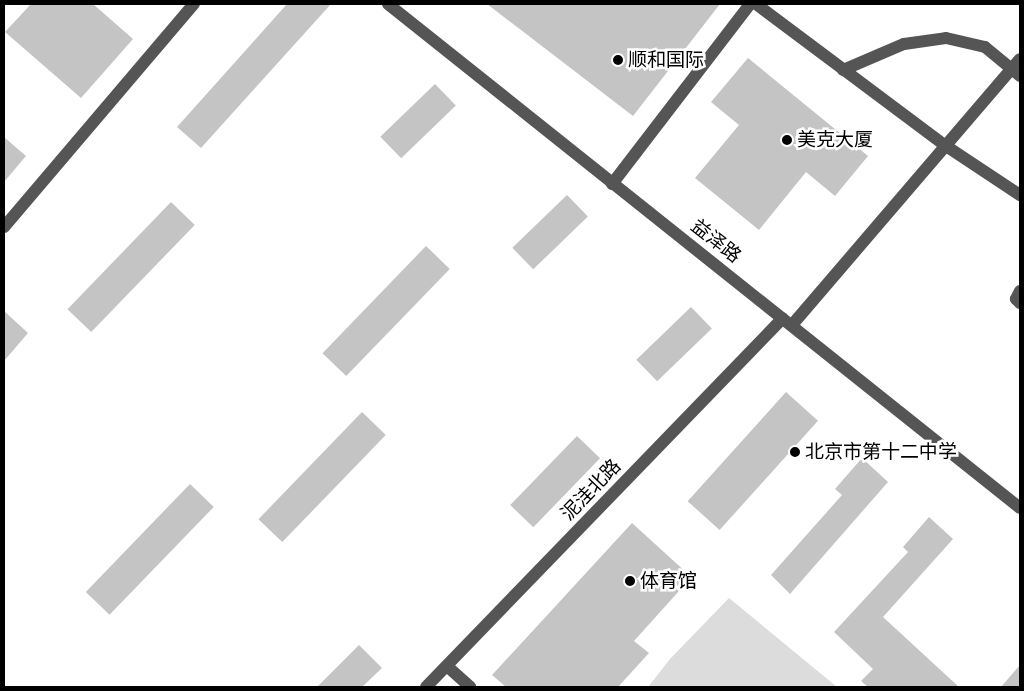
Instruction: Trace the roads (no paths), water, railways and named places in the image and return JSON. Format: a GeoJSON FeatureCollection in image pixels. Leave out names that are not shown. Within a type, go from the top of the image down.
{"type":"FeatureCollection","features":[{"type":"Feature","properties":{"kind":"street"},"geometry":{"type":"LineString","coordinates":[[4,227],[194,4]]}},
{"type":"Feature","properties":{"kind":"street","name":"益泽路"},"geometry":{"type":"LineString","coordinates":[[388,4],[1020,508]]}},
{"type":"Feature","properties":{"kind":"street"},"geometry":{"type":"LineString","coordinates":[[612,184],[750,4]]}},
{"type":"Feature","properties":{"kind":"street"},"geometry":{"type":"LineString","coordinates":[[756,4],[946,146],[1020,195]]}},
{"type":"Feature","properties":{"kind":"street"},"geometry":{"type":"LineString","coordinates":[[843,70],[904,44],[946,38],[985,47],[1018,68]]}},
{"type":"Feature","properties":{"kind":"street","name":"泥洼北路"},"geometry":{"type":"LineString","coordinates":[[426,687],[448,667],[787,322],[1018,68]]}},
{"type":"Feature","properties":{"kind":"street"},"geometry":{"type":"LineString","coordinates":[[1020,292],[1016,299],[1020,303]]}},
{"type":"Feature","properties":{"kind":"street"},"geometry":{"type":"LineString","coordinates":[[448,667],[470,687]]}},
{"type":"Feature","properties":{"kind":"place","name":"顺和国际"},"geometry":{"type":"Point","coordinates":[618,60]}},
{"type":"Feature","properties":{"kind":"place","name":"美克大厦"},"geometry":{"type":"Point","coordinates":[787,140]}},
{"type":"Feature","properties":{"kind":"place","name":"北京市第十二中学"},"geometry":{"type":"Point","coordinates":[795,452]}},
{"type":"Feature","properties":{"kind":"place","name":"体育馆"},"geometry":{"type":"Point","coordinates":[630,581]}}]}
